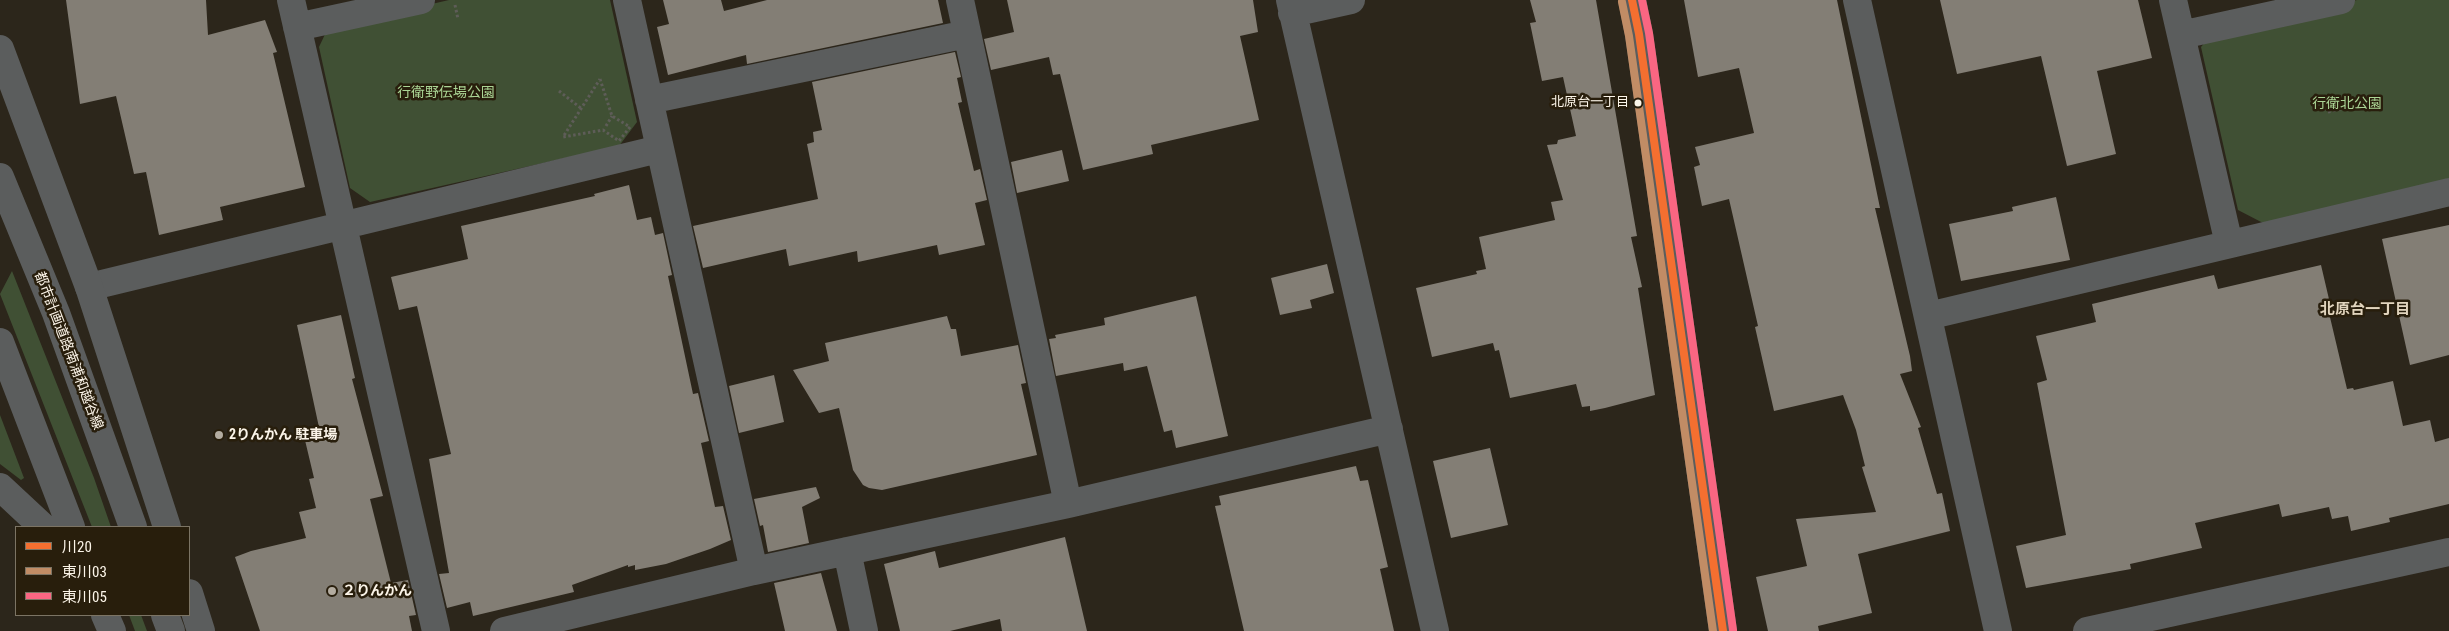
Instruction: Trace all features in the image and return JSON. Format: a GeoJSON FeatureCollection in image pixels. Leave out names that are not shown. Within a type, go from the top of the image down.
{"type":"FeatureCollection","features":[{"type":"Feature","properties":{"kind":"street"},"geometry":{"type":"LineString","coordinates":[[291,0],[436,631]]}},
{"type":"Feature","properties":{"kind":"street"},"geometry":{"type":"LineString","coordinates":[[297,27],[421,0]]}},
{"type":"Feature","properties":{"kind":"street"},"geometry":{"type":"LineString","coordinates":[[627,0],[754,571]]}},
{"type":"Feature","properties":{"kind":"street"},"geometry":{"type":"LineString","coordinates":[[960,0],[1068,504]]}},
{"type":"Feature","properties":{"kind":"street"},"geometry":{"type":"LineString","coordinates":[[1351,0],[1291,6],[1435,631]]}},
{"type":"Feature","properties":{"kind":"street"},"geometry":{"type":"LineString","coordinates":[[1632,0],[1639,34],[1723,631]]}},
{"type":"Feature","properties":{"kind":"street"},"geometry":{"type":"LineString","coordinates":[[1857,0],[1998,631]]}},
{"type":"Feature","properties":{"kind":"street"},"geometry":{"type":"LineString","coordinates":[[2173,0],[2229,244]]}},
{"type":"Feature","properties":{"kind":"street"},"geometry":{"type":"LineString","coordinates":[[2181,35],[2341,0]]}},
{"type":"Feature","properties":{"kind":"street"},"geometry":{"type":"LineString","coordinates":[[649,100],[967,34]]}},
{"type":"Feature","properties":{"kind":"street"},"geometry":{"type":"LineString","coordinates":[[0,49],[89,287],[167,526]]}},
{"type":"Feature","properties":{"kind":"street"},"geometry":{"type":"LineString","coordinates":[[89,287],[659,149]]}},
{"type":"Feature","properties":{"kind":"street","name":"都市計画道路南浦和越谷線"},"geometry":{"type":"LineString","coordinates":[[0,177],[56,313],[133,526]]}},
{"type":"Feature","properties":{"kind":"street"},"geometry":{"type":"LineString","coordinates":[[1928,316],[2449,192]]}},
{"type":"Feature","properties":{"kind":"street"},"geometry":{"type":"LineString","coordinates":[[0,342],[72,526]]}},
{"type":"Feature","properties":{"kind":"street"},"geometry":{"type":"LineString","coordinates":[[504,631],[754,571],[1068,504],[1388,429]]}},
{"type":"Feature","properties":{"kind":"street"},"geometry":{"type":"LineString","coordinates":[[0,487],[42,526]]}},
{"type":"Feature","properties":{"kind":"street"},"geometry":{"type":"LineString","coordinates":[[848,551],[864,631]]}},
{"type":"Feature","properties":{"kind":"street"},"geometry":{"type":"LineString","coordinates":[[2087,631],[2449,552]]}},
{"type":"Feature","properties":{"kind":"street"},"geometry":{"type":"LineString","coordinates":[[190,596],[201,631]]}},
{"type":"Feature","properties":{"kind":"street"},"geometry":{"type":"LineString","coordinates":[[105,616],[112,631]]}},
{"type":"Feature","properties":{"kind":"street"},"geometry":{"type":"LineString","coordinates":[[165,616],[171,631]]}},
{"type":"Feature","properties":{"kind":"path"},"geometry":{"type":"LineString","coordinates":[[455,2],[458,19]]}},
{"type":"Feature","properties":{"kind":"path"},"geometry":{"type":"LineString","coordinates":[[600,79],[612,116],[630,127],[619,141],[603,130],[563,137],[600,79]]}},
{"type":"Feature","properties":{"kind":"path"},"geometry":{"type":"LineString","coordinates":[[559,91],[582,109]]}},
{"type":"Feature","properties":{"kind":"path"},"geometry":{"type":"LineString","coordinates":[[2328,112],[2342,109]]}},
{"type":"Feature","properties":{"kind":"path"},"geometry":{"type":"LineString","coordinates":[[603,130],[612,116]]}},
{"type":"Feature","properties":{"kind":"green space","name":"行衛野伝場公園"},"geometry":{"type":"Polygon","coordinates":[[[449,0],[610,0],[637,122],[619,146],[370,202],[350,188],[319,47],[328,28],[449,0]]]}},
{"type":"Feature","properties":{"kind":"green space","name":"行衛北公園"},"geometry":{"type":"Polygon","coordinates":[[[2357,0],[2449,0],[2449,181],[2265,224],[2238,210],[2201,47],[2212,34],[2357,0]]]}},
{"type":"Feature","properties":{"kind":"green space"},"geometry":{"type":"Polygon","coordinates":[[[12,271],[94,478],[111,526],[92,526],[0,294],[12,271]]]}},
{"type":"Feature","properties":{"kind":"green space"},"geometry":{"type":"Polygon","coordinates":[[[0,415],[24,478],[21,480],[0,464],[0,415]]]}},
{"type":"Feature","properties":{"kind":"green space"},"geometry":{"type":"Polygon","coordinates":[[[129,616],[141,616],[147,631],[135,631],[129,616]]]}},
{"type":"Feature","properties":{"kind":"building"},"geometry":{"type":"Polygon","coordinates":[[[66,0],[206,0],[208,35],[265,20],[277,52],[273,53],[305,187],[220,207],[223,220],[159,235],[146,172],[134,174],[116,96],[80,104],[66,0]]]}},
{"type":"Feature","properties":{"kind":"building"},"geometry":{"type":"Polygon","coordinates":[[[663,0],[721,0],[724,11],[767,0],[938,0],[943,23],[747,64],[746,55],[668,75],[657,27],[669,24],[663,0]]]}},
{"type":"Feature","properties":{"kind":"building"},"geometry":{"type":"Polygon","coordinates":[[[1007,0],[1253,0],[1258,32],[1240,36],[1259,120],[1151,145],[1153,154],[1083,170],[1060,74],[1053,75],[1049,57],[991,70],[984,39],[1014,32],[1007,0]]]}},
{"type":"Feature","properties":{"kind":"building"},"geometry":{"type":"Polygon","coordinates":[[[1530,0],[1596,0],[1637,236],[1631,237],[1642,287],[1638,288],[1655,395],[1590,411],[1590,406],[1582,407],[1576,384],[1510,398],[1499,350],[1495,351],[1493,343],[1432,357],[1416,288],[1477,274],[1476,271],[1486,269],[1479,237],[1555,220],[1551,202],[1563,200],[1547,145],[1557,144],[1558,140],[1576,136],[1563,77],[1542,81],[1530,23],[1536,22],[1530,0]]]}},
{"type":"Feature","properties":{"kind":"building"},"geometry":{"type":"Polygon","coordinates":[[[1684,0],[1837,0],[1880,208],[1875,208],[1910,356],[1912,371],[1900,374],[1921,427],[1918,428],[1937,494],[1942,493],[1950,531],[1858,554],[1872,613],[1818,626],[1819,631],[1768,631],[1756,577],[1807,566],[1796,519],[1876,512],[1862,467],[1865,466],[1856,430],[1843,395],[1774,411],[1755,327],[1758,326],[1729,199],[1702,206],[1694,167],[1700,165],[1695,147],[1754,133],[1739,68],[1698,77],[1684,0]]]}},
{"type":"Feature","properties":{"kind":"building"},"geometry":{"type":"Polygon","coordinates":[[[1940,0],[2138,0],[2152,58],[2097,71],[2116,154],[2067,166],[2041,56],[1957,74],[1940,0]]]}},
{"type":"Feature","properties":{"kind":"building"},"geometry":{"type":"Polygon","coordinates":[[[955,52],[961,77],[957,78],[962,102],[958,103],[974,171],[980,169],[987,200],[975,203],[985,245],[939,255],[937,245],[858,262],[857,251],[789,266],[786,249],[703,268],[693,226],[818,199],[807,144],[814,142],[813,132],[822,130],[812,82],[955,52]]]}},
{"type":"Feature","properties":{"kind":"building"},"geometry":{"type":"Polygon","coordinates":[[[1062,150],[1069,181],[1017,193],[1011,162],[1062,150]]]}},
{"type":"Feature","properties":{"kind":"building"},"geometry":{"type":"Polygon","coordinates":[[[629,185],[637,220],[651,217],[655,235],[663,233],[672,275],[668,276],[693,394],[698,393],[709,441],[701,443],[715,507],[723,506],[731,540],[666,564],[635,570],[635,565],[628,567],[628,565],[572,585],[574,592],[473,616],[470,602],[447,608],[439,574],[449,573],[429,459],[451,454],[417,306],[399,310],[391,277],[468,259],[461,226],[595,196],[594,194],[629,185]]]}},
{"type":"Feature","properties":{"kind":"building"},"geometry":{"type":"Polygon","coordinates":[[[2056,197],[2070,260],[1961,281],[1949,224],[2013,211],[2012,207],[2056,197]]]}},
{"type":"Feature","properties":{"kind":"building"},"geometry":{"type":"Polygon","coordinates":[[[2449,225],[2449,355],[2410,365],[2382,239],[2449,225]]]}},
{"type":"Feature","properties":{"kind":"building"},"geometry":{"type":"Polygon","coordinates":[[[1327,264],[1334,293],[1310,300],[1312,308],[1280,315],[1271,278],[1327,264]]]}},
{"type":"Feature","properties":{"kind":"building"},"geometry":{"type":"Polygon","coordinates":[[[2321,265],[2332,312],[2329,313],[2347,389],[2353,388],[2354,390],[2393,381],[2403,426],[2430,420],[2435,442],[2449,438],[2449,504],[2389,518],[2390,522],[2351,531],[2348,516],[2332,519],[2329,507],[2282,517],[2279,504],[2195,523],[2202,548],[2130,564],[2131,569],[2026,588],[2016,546],[2066,535],[2037,383],[2047,380],[2036,336],[2096,322],[2092,304],[2214,275],[2218,289],[2321,265]]]}},
{"type":"Feature","properties":{"kind":"building"},"geometry":{"type":"Polygon","coordinates":[[[1196,296],[1228,436],[1176,448],[1172,430],[1164,432],[1147,366],[1124,371],[1123,363],[1056,376],[1049,339],[1056,338],[1055,335],[1105,325],[1104,318],[1196,296]]]}},
{"type":"Feature","properties":{"kind":"building"},"geometry":{"type":"Polygon","coordinates":[[[341,315],[355,378],[352,379],[383,496],[370,499],[391,583],[408,580],[416,615],[409,616],[412,631],[260,631],[235,557],[251,551],[306,538],[299,512],[316,508],[309,479],[314,478],[304,436],[320,432],[297,325],[341,315]]]}},
{"type":"Feature","properties":{"kind":"building"},"geometry":{"type":"Polygon","coordinates":[[[947,316],[951,329],[956,329],[961,356],[1018,345],[1026,383],[1021,384],[1037,455],[882,490],[869,488],[863,485],[853,470],[839,408],[819,413],[793,370],[829,361],[825,343],[947,316]]]}},
{"type":"Feature","properties":{"kind":"building"},"geometry":{"type":"Polygon","coordinates":[[[774,375],[784,422],[739,433],[729,386],[774,375]]]}},
{"type":"Feature","properties":{"kind":"building"},"geometry":{"type":"Polygon","coordinates":[[[1490,448],[1508,525],[1451,538],[1433,461],[1490,448]]]}},
{"type":"Feature","properties":{"kind":"building"},"geometry":{"type":"Polygon","coordinates":[[[1356,466],[1360,481],[1368,480],[1388,567],[1380,569],[1394,631],[1244,631],[1215,506],[1221,505],[1219,496],[1356,466]]]}},
{"type":"Feature","properties":{"kind":"building"},"geometry":{"type":"Polygon","coordinates":[[[816,487],[820,498],[802,507],[809,543],[768,552],[763,525],[760,526],[754,499],[816,487]]]}},
{"type":"Feature","properties":{"kind":"building"},"geometry":{"type":"Polygon","coordinates":[[[1065,537],[1087,631],[1002,631],[1000,619],[950,631],[900,631],[884,564],[935,551],[939,568],[1065,537]]]}},
{"type":"Feature","properties":{"kind":"building"},"geometry":{"type":"Polygon","coordinates":[[[821,573],[837,631],[785,631],[774,583],[821,573]]]}},
{"type":"Feature","properties":{"kind":"transit line","name":"川20"},"geometry":{"type":"LineString","coordinates":[[1632,0],[1639,34],[1723,631]]}},
{"type":"Feature","properties":{"kind":"transit line","name":"東川05"},"geometry":{"type":"LineString","coordinates":[[1642,0],[1649,33],[1733,630]]}},
{"type":"Feature","properties":{"kind":"transit line","name":"東川03"},"geometry":{"type":"LineString","coordinates":[[1622,2],[1629,36],[1713,631]]}},
{"type":"Feature","properties":{"kind":"place","name":"北原台一丁目"},"geometry":{"type":"Point","coordinates":[1638,103]}},
{"type":"Feature","properties":{"kind":"place","name":"2りんかん 駐車場"},"geometry":{"type":"Point","coordinates":[219,435]}},
{"type":"Feature","properties":{"kind":"place","name":"２りんかん"},"geometry":{"type":"Point","coordinates":[332,591]}},
{"type":"Feature","properties":{"kind":"district","name":"北原台一丁目"},"geometry":{"type":"Point","coordinates":[2365,310]}}]}
